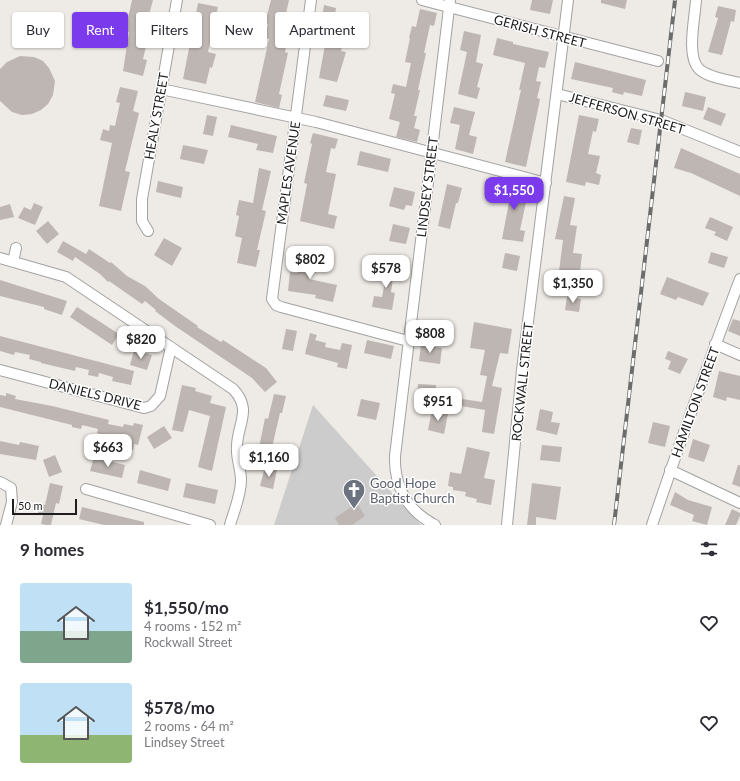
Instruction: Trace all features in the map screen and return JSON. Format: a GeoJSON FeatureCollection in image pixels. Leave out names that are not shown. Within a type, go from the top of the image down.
{"type":"FeatureCollection","features":[{"type":"Feature","properties":{"kind":"street","name":"HEALY STREET"},"geometry":{"type":"LineString","coordinates":[[148,231],[142,221],[142,200],[177,0]]}},
{"type":"Feature","properties":{"kind":"street","name":"MAPLES AVENUE"},"geometry":{"type":"LineString","coordinates":[[311,0],[272,293],[274,302],[281,307],[408,341]]}},
{"type":"Feature","properties":{"kind":"street","name":"GERISH STREET"},"geometry":{"type":"LineString","coordinates":[[422,0],[450,4],[564,37],[658,61]]}},
{"type":"Feature","properties":{"kind":"street","name":"ROCKWALL STREET"},"geometry":{"type":"LineString","coordinates":[[507,525],[522,370],[568,0]]}},
{"type":"Feature","properties":{"kind":"street"},"geometry":{"type":"LineString","coordinates":[[696,0],[692,53],[694,62],[700,70],[713,76],[740,83]]}},
{"type":"Feature","properties":{"kind":"street","name":"LINDSEY STREET"},"geometry":{"type":"LineString","coordinates":[[435,525],[419,515],[403,496],[396,477],[395,450],[450,4]]}},
{"type":"Feature","properties":{"kind":"street"},"geometry":{"type":"LineString","coordinates":[[161,89],[296,119],[316,122],[431,154],[546,183]]}},
{"type":"Feature","properties":{"kind":"street","name":"JEFFERSON STREET"},"geometry":{"type":"LineString","coordinates":[[557,94],[660,120],[740,152]]}},
{"type":"Feature","properties":{"kind":"street"},"geometry":{"type":"LineString","coordinates":[[13,262],[16,248]]}},
{"type":"Feature","properties":{"kind":"street"},"geometry":{"type":"LineString","coordinates":[[0,258],[66,277],[233,389],[243,403],[244,413],[237,447],[241,482],[230,525]]}},
{"type":"Feature","properties":{"kind":"street","name":"HAMILTON STREET"},"geometry":{"type":"LineString","coordinates":[[652,525],[715,344],[740,279]]}},
{"type":"Feature","properties":{"kind":"street"},"geometry":{"type":"LineString","coordinates":[[715,344],[740,355]]}},
{"type":"Feature","properties":{"kind":"street","name":"DANIELS DRIVE"},"geometry":{"type":"LineString","coordinates":[[0,370],[144,408],[151,406],[160,396],[171,347]]}},
{"type":"Feature","properties":{"kind":"street"},"geometry":{"type":"LineString","coordinates":[[670,470],[740,503]]}},
{"type":"Feature","properties":{"kind":"street"},"geometry":{"type":"LineString","coordinates":[[0,482],[11,488],[13,494],[6,525]]}},
{"type":"Feature","properties":{"kind":"street"},"geometry":{"type":"LineString","coordinates":[[86,490],[210,525]]}},
{"type":"Feature","properties":{"kind":"shaded area"},"geometry":{"type":"Polygon","coordinates":[[[313,405],[421,525],[274,525],[313,405]]]}},
{"type":"Feature","properties":{"kind":"building"},"geometry":{"type":"Polygon","coordinates":[[[132,0],[153,0],[150,12],[136,12],[136,48],[146,48],[143,59],[147,60],[143,76],[123,71],[127,48],[128,48],[128,18],[132,0]]]}},
{"type":"Feature","properties":{"kind":"building"},"geometry":{"type":"Polygon","coordinates":[[[271,0],[289,0],[286,12],[275,12],[275,48],[286,48],[285,52],[288,53],[279,94],[282,95],[279,108],[255,102],[269,39],[267,38],[267,15],[271,0]]]}},
{"type":"Feature","properties":{"kind":"building"},"geometry":{"type":"Polygon","coordinates":[[[532,0],[553,0],[550,14],[530,10],[532,0]]]}},
{"type":"Feature","properties":{"kind":"building"},"geometry":{"type":"Polygon","coordinates":[[[601,0],[627,0],[625,9],[601,3],[601,0]]]}},
{"type":"Feature","properties":{"kind":"building"},"geometry":{"type":"Polygon","coordinates":[[[198,3],[218,7],[217,12],[210,12],[210,43],[208,52],[216,54],[212,68],[210,67],[206,84],[183,79],[189,48],[202,48],[202,12],[196,12],[198,3]]]}},
{"type":"Feature","properties":{"kind":"building"},"geometry":{"type":"Polygon","coordinates":[[[324,5],[336,8],[335,12],[323,12],[324,5]]]}},
{"type":"Feature","properties":{"kind":"building"},"geometry":{"type":"Polygon","coordinates":[[[718,6],[736,10],[734,22],[731,21],[722,55],[708,52],[718,18],[715,17],[718,6]]]}},
{"type":"Feature","properties":{"kind":"building"},"geometry":{"type":"Polygon","coordinates":[[[420,9],[437,13],[434,26],[430,25],[418,90],[420,90],[414,116],[417,116],[414,128],[420,130],[417,142],[396,137],[400,122],[389,119],[395,94],[391,93],[393,84],[406,87],[411,63],[405,62],[409,38],[412,26],[416,27],[420,9]]]}},
{"type":"Feature","properties":{"kind":"building"},"geometry":{"type":"Polygon","coordinates":[[[464,31],[481,35],[476,62],[483,64],[477,87],[480,88],[477,99],[458,94],[467,52],[460,50],[464,31]]]}},
{"type":"Feature","properties":{"kind":"building"},"geometry":{"type":"Polygon","coordinates":[[[497,38],[513,42],[513,44],[549,52],[545,68],[539,67],[536,81],[541,82],[537,98],[540,99],[526,167],[505,162],[521,90],[519,90],[525,63],[493,55],[497,38]]]}},
{"type":"Feature","properties":{"kind":"building"},"geometry":{"type":"Polygon","coordinates":[[[324,48],[342,48],[341,51],[346,52],[337,82],[319,78],[324,48]]]}},
{"type":"Feature","properties":{"kind":"building"},"geometry":{"type":"Polygon","coordinates":[[[20,56],[34,57],[43,61],[49,68],[55,81],[53,95],[48,104],[41,110],[32,114],[22,115],[12,112],[0,101],[0,69],[7,62],[20,56]]]}},
{"type":"Feature","properties":{"kind":"building"},"geometry":{"type":"Polygon","coordinates":[[[575,62],[646,80],[642,96],[624,92],[623,95],[612,92],[613,88],[571,79],[575,62]]]}},
{"type":"Feature","properties":{"kind":"building"},"geometry":{"type":"Polygon","coordinates":[[[120,87],[138,91],[133,111],[139,113],[125,171],[130,172],[121,211],[99,206],[112,143],[100,140],[103,129],[109,131],[110,125],[115,126],[120,103],[116,102],[120,87]]]}},
{"type":"Feature","properties":{"kind":"building"},"geometry":{"type":"Polygon","coordinates":[[[685,92],[706,97],[703,111],[682,106],[685,92]]]}},
{"type":"Feature","properties":{"kind":"building"},"geometry":{"type":"Polygon","coordinates":[[[326,95],[349,100],[346,111],[323,106],[326,95]]]}},
{"type":"Feature","properties":{"kind":"building"},"geometry":{"type":"Polygon","coordinates":[[[454,107],[475,112],[469,135],[477,137],[473,154],[455,149],[460,125],[450,123],[454,107]]]}},
{"type":"Feature","properties":{"kind":"building"},"geometry":{"type":"Polygon","coordinates":[[[708,107],[726,114],[721,126],[703,119],[708,107]]]}},
{"type":"Feature","properties":{"kind":"building"},"geometry":{"type":"Polygon","coordinates":[[[207,115],[217,117],[213,136],[203,134],[207,115]]]}},
{"type":"Feature","properties":{"kind":"building"},"geometry":{"type":"Polygon","coordinates":[[[579,115],[599,119],[596,132],[593,131],[588,154],[600,156],[596,173],[601,175],[599,185],[586,182],[585,186],[566,182],[579,115]]]}},
{"type":"Feature","properties":{"kind":"building"},"geometry":{"type":"Polygon","coordinates":[[[231,125],[277,136],[273,153],[256,150],[258,144],[228,137],[231,125]]]}},
{"type":"Feature","properties":{"kind":"building"},"geometry":{"type":"Polygon","coordinates":[[[631,128],[642,130],[639,145],[627,142],[631,128]]]}},
{"type":"Feature","properties":{"kind":"building"},"geometry":{"type":"Polygon","coordinates":[[[313,133],[338,139],[335,149],[331,148],[326,172],[336,174],[328,214],[337,216],[334,229],[300,221],[307,184],[304,183],[313,133]]]}},
{"type":"Feature","properties":{"kind":"building"},"geometry":{"type":"Polygon","coordinates":[[[183,145],[208,150],[204,164],[180,159],[183,145]]]}},
{"type":"Feature","properties":{"kind":"building"},"geometry":{"type":"Polygon","coordinates":[[[681,148],[740,174],[740,196],[691,173],[674,168],[681,148]]]}},
{"type":"Feature","properties":{"kind":"building"},"geometry":{"type":"Polygon","coordinates":[[[360,151],[391,159],[388,172],[357,165],[360,151]]]}},
{"type":"Feature","properties":{"kind":"building"},"geometry":{"type":"Polygon","coordinates":[[[259,168],[271,171],[262,210],[266,211],[257,250],[260,250],[256,267],[237,263],[242,238],[235,236],[239,216],[236,215],[239,200],[253,203],[259,168]]]}},
{"type":"Feature","properties":{"kind":"building"},"geometry":{"type":"Polygon","coordinates":[[[158,181],[183,187],[181,198],[156,192],[158,181]]]}},
{"type":"Feature","properties":{"kind":"building"},"geometry":{"type":"Polygon","coordinates":[[[501,182],[529,188],[520,230],[525,231],[523,242],[502,239],[510,197],[498,194],[501,182]]]}},
{"type":"Feature","properties":{"kind":"building"},"geometry":{"type":"Polygon","coordinates":[[[447,184],[462,188],[458,203],[456,203],[450,229],[438,226],[447,184]]]}},
{"type":"Feature","properties":{"kind":"building"},"geometry":{"type":"Polygon","coordinates":[[[394,187],[415,192],[412,206],[406,205],[404,210],[389,206],[394,187]]]}},
{"type":"Feature","properties":{"kind":"building"},"geometry":{"type":"Polygon","coordinates":[[[564,196],[575,198],[570,225],[577,226],[573,253],[582,254],[579,281],[558,279],[563,240],[555,239],[564,196]]]}},
{"type":"Feature","properties":{"kind":"building"},"geometry":{"type":"Polygon","coordinates":[[[34,203],[43,207],[35,225],[18,218],[24,207],[31,210],[34,203]]]}},
{"type":"Feature","properties":{"kind":"building"},"geometry":{"type":"Polygon","coordinates":[[[10,204],[14,217],[0,220],[0,207],[10,204]]]}},
{"type":"Feature","properties":{"kind":"building"},"geometry":{"type":"Polygon","coordinates":[[[710,217],[733,227],[727,241],[714,235],[716,232],[705,228],[710,217]]]}},
{"type":"Feature","properties":{"kind":"building"},"geometry":{"type":"Polygon","coordinates":[[[48,221],[59,234],[47,244],[36,231],[48,221]]]}},
{"type":"Feature","properties":{"kind":"building"},"geometry":{"type":"Polygon","coordinates":[[[393,224],[410,228],[406,244],[389,241],[393,224]]]}},
{"type":"Feature","properties":{"kind":"building"},"geometry":{"type":"Polygon","coordinates":[[[164,238],[182,248],[172,266],[154,255],[164,238]]]}},
{"type":"Feature","properties":{"kind":"building"},"geometry":{"type":"Polygon","coordinates":[[[63,241],[86,254],[89,249],[110,263],[111,262],[127,276],[145,286],[159,299],[198,326],[197,327],[221,342],[223,340],[266,368],[277,382],[265,392],[252,378],[175,326],[155,311],[156,310],[145,301],[142,304],[109,281],[108,282],[100,274],[75,257],[73,261],[57,252],[63,241]]]}},
{"type":"Feature","properties":{"kind":"building"},"geometry":{"type":"Polygon","coordinates":[[[302,250],[315,253],[309,279],[337,285],[333,302],[315,298],[316,295],[288,291],[290,272],[297,273],[302,250]]]}},
{"type":"Feature","properties":{"kind":"building"},"geometry":{"type":"Polygon","coordinates":[[[711,252],[728,257],[724,268],[708,263],[711,252]]]}},
{"type":"Feature","properties":{"kind":"building"},"geometry":{"type":"Polygon","coordinates":[[[505,253],[520,256],[517,271],[502,268],[505,253]]]}},
{"type":"Feature","properties":{"kind":"building"},"geometry":{"type":"Polygon","coordinates":[[[383,263],[395,264],[391,292],[395,293],[392,310],[372,307],[374,296],[382,297],[385,282],[381,282],[383,263]]]}},
{"type":"Feature","properties":{"kind":"building"},"geometry":{"type":"Polygon","coordinates":[[[667,277],[709,293],[703,306],[678,297],[676,300],[660,294],[667,277]]]}},
{"type":"Feature","properties":{"kind":"building"},"geometry":{"type":"Polygon","coordinates":[[[0,280],[67,301],[62,315],[44,309],[44,307],[0,296],[0,280]]]}},
{"type":"Feature","properties":{"kind":"building"},"geometry":{"type":"Polygon","coordinates":[[[567,297],[581,299],[579,312],[565,310],[567,297]]]}},
{"type":"Feature","properties":{"kind":"building"},"geometry":{"type":"Polygon","coordinates":[[[77,307],[119,334],[112,345],[70,317],[77,307]]]}},
{"type":"Feature","properties":{"kind":"building"},"geometry":{"type":"Polygon","coordinates":[[[733,319],[740,321],[740,336],[728,331],[733,319]]]}},
{"type":"Feature","properties":{"kind":"building"},"geometry":{"type":"Polygon","coordinates":[[[474,322],[512,329],[508,354],[500,353],[492,386],[502,388],[494,434],[482,432],[485,410],[461,406],[462,399],[482,402],[487,376],[480,375],[485,350],[470,348],[474,322]]]}},
{"type":"Feature","properties":{"kind":"building"},"geometry":{"type":"Polygon","coordinates":[[[286,329],[297,331],[293,351],[282,349],[286,329]]]}},
{"type":"Feature","properties":{"kind":"building"},"geometry":{"type":"Polygon","coordinates":[[[310,333],[317,335],[315,340],[326,343],[325,347],[340,350],[342,343],[352,345],[347,369],[337,367],[338,363],[305,354],[310,333]]]}},
{"type":"Feature","properties":{"kind":"building"},"geometry":{"type":"Polygon","coordinates":[[[0,336],[134,371],[131,385],[112,381],[113,377],[99,373],[98,377],[88,375],[89,370],[76,367],[75,371],[29,359],[30,355],[15,352],[14,355],[0,351],[0,336]]]}},
{"type":"Feature","properties":{"kind":"building"},"geometry":{"type":"Polygon","coordinates":[[[367,340],[394,346],[391,359],[364,353],[367,340]]]}},
{"type":"Feature","properties":{"kind":"building"},"geometry":{"type":"Polygon","coordinates":[[[421,345],[442,348],[440,364],[419,361],[421,345]]]}},
{"type":"Feature","properties":{"kind":"building"},"geometry":{"type":"Polygon","coordinates":[[[134,350],[152,355],[147,370],[130,365],[134,350]]]}},
{"type":"Feature","properties":{"kind":"building"},"geometry":{"type":"Polygon","coordinates":[[[668,351],[688,359],[680,374],[668,369],[671,361],[665,359],[668,351]]]}},
{"type":"Feature","properties":{"kind":"building"},"geometry":{"type":"Polygon","coordinates":[[[719,371],[740,376],[740,400],[727,397],[726,401],[713,397],[719,371]]]}},
{"type":"Feature","properties":{"kind":"building"},"geometry":{"type":"Polygon","coordinates":[[[418,384],[436,385],[435,401],[417,400],[418,384]]]}},
{"type":"Feature","properties":{"kind":"building"},"geometry":{"type":"Polygon","coordinates":[[[182,385],[196,388],[195,391],[212,396],[210,403],[226,407],[212,471],[198,467],[210,416],[189,410],[183,432],[172,430],[182,385]]]}},
{"type":"Feature","properties":{"kind":"building"},"geometry":{"type":"Polygon","coordinates":[[[6,393],[16,396],[15,399],[52,406],[109,420],[108,424],[123,427],[124,424],[133,426],[134,423],[143,425],[138,445],[134,444],[133,450],[126,448],[127,442],[97,433],[98,429],[82,425],[81,429],[72,427],[72,425],[0,407],[0,395],[6,396],[6,393]]]}},
{"type":"Feature","properties":{"kind":"building"},"geometry":{"type":"Polygon","coordinates":[[[274,394],[286,396],[282,413],[280,413],[269,460],[257,457],[265,418],[268,419],[274,394]]]}},
{"type":"Feature","properties":{"kind":"building"},"geometry":{"type":"Polygon","coordinates":[[[361,399],[380,403],[376,420],[357,416],[361,399]]]}},
{"type":"Feature","properties":{"kind":"building"},"geometry":{"type":"Polygon","coordinates":[[[540,409],[553,412],[551,422],[560,423],[557,435],[536,430],[540,409]]]}},
{"type":"Feature","properties":{"kind":"building"},"geometry":{"type":"Polygon","coordinates":[[[432,410],[448,414],[444,434],[428,430],[432,410]]]}},
{"type":"Feature","properties":{"kind":"building"},"geometry":{"type":"Polygon","coordinates":[[[653,422],[670,426],[665,447],[648,443],[653,422]]]}},
{"type":"Feature","properties":{"kind":"building"},"geometry":{"type":"Polygon","coordinates":[[[164,426],[172,438],[154,449],[147,437],[164,426]]]}},
{"type":"Feature","properties":{"kind":"building"},"geometry":{"type":"Polygon","coordinates":[[[693,439],[710,445],[704,462],[688,457],[693,439]]]}},
{"type":"Feature","properties":{"kind":"building"},"geometry":{"type":"Polygon","coordinates":[[[0,441],[19,445],[20,442],[39,446],[36,460],[0,454],[0,441]]]}},
{"type":"Feature","properties":{"kind":"building"},"geometry":{"type":"Polygon","coordinates":[[[542,445],[562,447],[560,462],[540,460],[542,445]]]}},
{"type":"Feature","properties":{"kind":"building"},"geometry":{"type":"Polygon","coordinates":[[[467,447],[490,452],[484,478],[495,480],[491,505],[476,502],[477,499],[465,496],[466,492],[453,490],[453,487],[448,486],[450,472],[461,474],[467,447]]]}},
{"type":"Feature","properties":{"kind":"building"},"geometry":{"type":"Polygon","coordinates":[[[55,455],[62,472],[49,477],[43,460],[55,455]]]}},
{"type":"Feature","properties":{"kind":"building"},"geometry":{"type":"Polygon","coordinates":[[[94,457],[125,465],[122,478],[90,471],[94,457]]]}},
{"type":"Feature","properties":{"kind":"building"},"geometry":{"type":"Polygon","coordinates":[[[738,465],[740,465],[740,487],[732,484],[738,465]]]}},
{"type":"Feature","properties":{"kind":"building"},"geometry":{"type":"Polygon","coordinates":[[[265,467],[277,470],[273,489],[260,486],[265,467]]]}},
{"type":"Feature","properties":{"kind":"building"},"geometry":{"type":"Polygon","coordinates":[[[140,470],[171,479],[168,491],[137,483],[140,470]]]}},
{"type":"Feature","properties":{"kind":"building"},"geometry":{"type":"Polygon","coordinates":[[[50,483],[63,486],[59,504],[56,503],[51,525],[46,525],[41,524],[43,515],[38,514],[40,504],[45,505],[50,483]]]}},
{"type":"Feature","properties":{"kind":"building"},"geometry":{"type":"Polygon","coordinates":[[[186,483],[218,490],[215,504],[183,497],[186,483]]]}},
{"type":"Feature","properties":{"kind":"building"},"geometry":{"type":"Polygon","coordinates":[[[532,483],[561,487],[556,520],[536,517],[536,525],[527,525],[532,483]]]}},
{"type":"Feature","properties":{"kind":"building"},"geometry":{"type":"Polygon","coordinates":[[[675,492],[688,500],[712,507],[707,525],[692,521],[694,515],[670,505],[675,492]]]}},
{"type":"Feature","properties":{"kind":"building","name":"Good Hope Baptist Church"},"geometry":{"type":"Polygon","coordinates":[[[357,503],[365,516],[352,525],[339,525],[335,518],[357,503]]]}},
{"type":"Feature","properties":{"kind":"building"},"geometry":{"type":"Polygon","coordinates":[[[82,507],[144,522],[144,525],[104,525],[79,519],[82,507]]]}},
{"type":"Feature","properties":{"kind":"building"},"geometry":{"type":"Polygon","coordinates":[[[732,509],[740,513],[740,516],[736,525],[725,525],[732,509]]]}},
{"type":"Feature","properties":{"kind":"railway"},"geometry":{"type":"LineString","coordinates":[[614,525],[675,0]]}},
{"type":"Feature","properties":{"kind":"place","name":"Good Hope Baptist Church"},"geometry":{"type":"Point","coordinates":[354,510]}}]}
